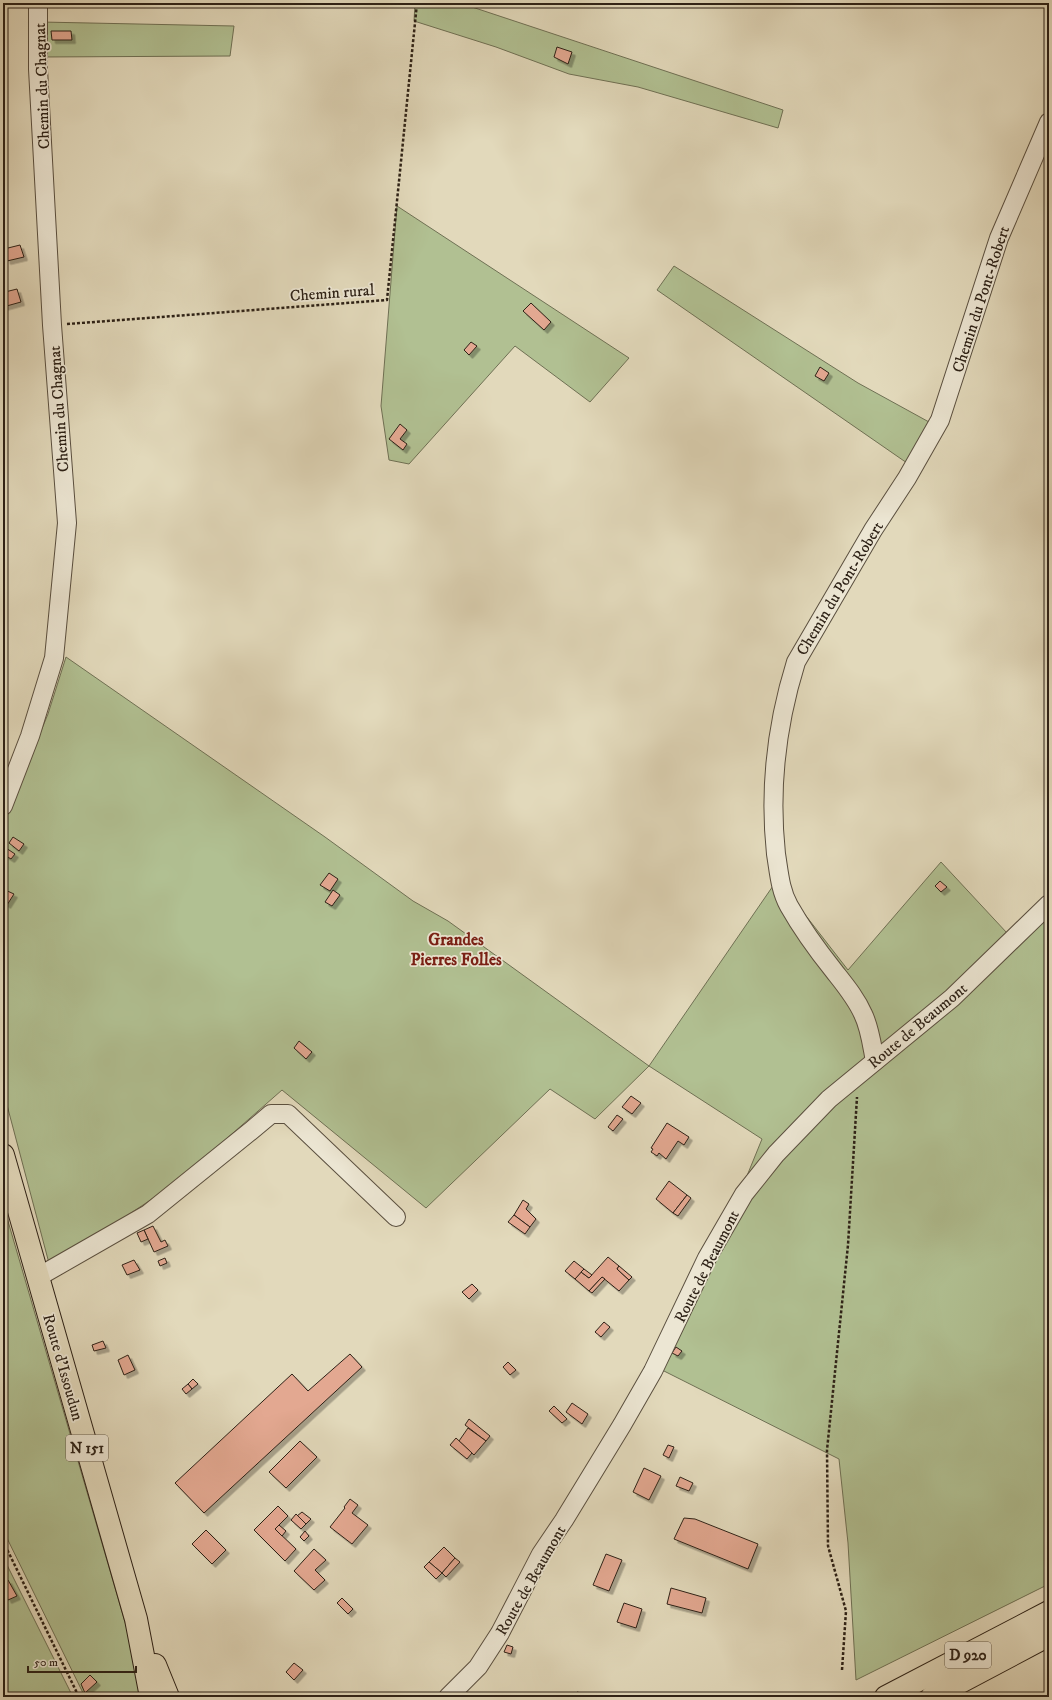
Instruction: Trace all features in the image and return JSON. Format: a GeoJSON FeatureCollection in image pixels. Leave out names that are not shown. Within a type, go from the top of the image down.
{"type":"FeatureCollection","features":[{"type":"Feature","properties":{"kind":"main road","name":"N 151"},"geometry":{"type":"LineString","coordinates":[[3,1155],[38,1277]]}},
{"type":"Feature","properties":{"kind":"main road","name":"Route d'Issoudun"},"geometry":{"type":"LineString","coordinates":[[38,1277],[136,1620],[152,1697]]}},
{"type":"Feature","properties":{"kind":"main road","name":"D 920"},"geometry":{"type":"LineString","coordinates":[[886,1697],[1049,1612]]}},
{"type":"Feature","properties":{"kind":"main road","name":"Route d'Issoudun"},"geometry":{"type":"LineString","coordinates":[[136,1620],[168,1697]]}},
{"type":"Feature","properties":{"kind":"main road","name":"D 920"},"geometry":{"type":"LineString","coordinates":[[932,1697],[1049,1635]]}},
{"type":"Feature","properties":{"kind":"street","name":"Chemin du Chagnat"},"geometry":{"type":"LineString","coordinates":[[3,806],[30,736],[54,658],[67,523],[52,325],[38,69],[38,3]]}},
{"type":"Feature","properties":{"kind":"street","name":"Chemin du Pont-Robert"},"geometry":{"type":"LineString","coordinates":[[875,1061],[864,1015],[853,995],[812,942],[789,906],[781,888],[774,830],[773,797],[779,729],[796,662],[873,530],[908,478],[940,420],[999,238],[1049,122]]}},
{"type":"Feature","properties":{"kind":"street","name":"Route de Beaumont"},"geometry":{"type":"LineString","coordinates":[[448,1697],[478,1667],[500,1634],[541,1554],[564,1520],[653,1372],[707,1258],[744,1194],[776,1154],[829,1099],[952,998],[1049,904]]}},
{"type":"Feature","properties":{"kind":"street"},"geometry":{"type":"LineString","coordinates":[[38,1277],[148,1214],[271,1114],[288,1114],[396,1216]]}},
{"type":"Feature","properties":{"kind":"path","name":"Chemin rural"},"geometry":{"type":"LineString","coordinates":[[52,325],[386,300],[417,3]]}},
{"type":"Feature","properties":{"kind":"path"},"geometry":{"type":"LineString","coordinates":[[842,1670],[846,1611],[828,1546],[827,1450],[848,1246],[858,1075]]}},
{"type":"Feature","properties":{"kind":"path"},"geometry":{"type":"LineString","coordinates":[[3,1541],[79,1697]]}},
{"type":"Feature","properties":{"kind":"green space"},"geometry":{"type":"Polygon","coordinates":[[[415,3],[460,3],[783,110],[778,128],[638,87],[569,74],[496,47],[414,21],[415,3]]]}},
{"type":"Feature","properties":{"kind":"green space"},"geometry":{"type":"Polygon","coordinates":[[[41,22],[234,26],[230,56],[41,57],[41,22]]]}},
{"type":"Feature","properties":{"kind":"green space"},"geometry":{"type":"Polygon","coordinates":[[[397,206],[629,358],[590,402],[515,346],[409,464],[389,460],[381,406],[397,206]]]}},
{"type":"Feature","properties":{"kind":"green space"},"geometry":{"type":"Polygon","coordinates":[[[674,266],[858,383],[929,422],[907,463],[657,290],[674,266]]]}},
{"type":"Feature","properties":{"kind":"green space"},"geometry":{"type":"Polygon","coordinates":[[[66,657],[325,837],[413,901],[448,921],[649,1066],[595,1119],[550,1089],[426,1208],[282,1090],[176,1183],[50,1267],[3,1090],[3,823],[48,714],[66,657]]]}},
{"type":"Feature","properties":{"kind":"green space"},"geometry":{"type":"Polygon","coordinates":[[[941,862],[1007,933],[1049,891],[1049,1584],[856,1680],[848,1543],[839,1459],[660,1369],[711,1264],[762,1139],[649,1066],[775,883],[796,903],[848,970],[941,862]]]}},
{"type":"Feature","properties":{"kind":"green space"},"geometry":{"type":"Polygon","coordinates":[[[3,1204],[127,1629],[142,1697],[85,1697],[3,1530],[3,1204]]]}},
{"type":"Feature","properties":{"kind":"green space"},"geometry":{"type":"Polygon","coordinates":[[[3,1557],[73,1697],[3,1697],[3,1557]]]}},
{"type":"Feature","properties":{"kind":"building"},"geometry":{"type":"Polygon","coordinates":[[[51,31],[71,31],[72,40],[52,40],[51,31]]]}},
{"type":"Feature","properties":{"kind":"building"},"geometry":{"type":"Polygon","coordinates":[[[557,47],[572,52],[568,64],[554,57],[557,47]]]}},
{"type":"Feature","properties":{"kind":"building"},"geometry":{"type":"Polygon","coordinates":[[[20,245],[24,257],[7,261],[4,249],[20,245]]]}},
{"type":"Feature","properties":{"kind":"building"},"geometry":{"type":"Polygon","coordinates":[[[3,289],[5,292],[17,289],[21,302],[3,307],[3,289]]]}},
{"type":"Feature","properties":{"kind":"building"},"geometry":{"type":"Polygon","coordinates":[[[531,303],[551,322],[544,330],[523,311],[531,303]]]}},
{"type":"Feature","properties":{"kind":"building"},"geometry":{"type":"Polygon","coordinates":[[[471,342],[477,346],[469,355],[464,350],[471,342]]]}},
{"type":"Feature","properties":{"kind":"building"},"geometry":{"type":"Polygon","coordinates":[[[820,367],[829,373],[824,381],[815,376],[820,367]]]}},
{"type":"Feature","properties":{"kind":"building"},"geometry":{"type":"Polygon","coordinates":[[[400,424],[407,430],[400,439],[407,444],[403,450],[389,439],[400,424]]]}},
{"type":"Feature","properties":{"kind":"building"},"geometry":{"type":"Polygon","coordinates":[[[13,837],[24,844],[19,851],[9,843],[13,837]]]}},
{"type":"Feature","properties":{"kind":"building"},"geometry":{"type":"Polygon","coordinates":[[[6,848],[15,854],[11,859],[3,854],[6,848]]]}},
{"type":"Feature","properties":{"kind":"building"},"geometry":{"type":"Polygon","coordinates":[[[329,873],[338,879],[330,891],[320,885],[329,873]]]}},
{"type":"Feature","properties":{"kind":"building"},"geometry":{"type":"Polygon","coordinates":[[[940,881],[947,887],[941,892],[935,886],[940,881]]]}},
{"type":"Feature","properties":{"kind":"building"},"geometry":{"type":"Polygon","coordinates":[[[3,889],[14,894],[7,905],[3,902],[3,889]]]}},
{"type":"Feature","properties":{"kind":"building"},"geometry":{"type":"Polygon","coordinates":[[[333,890],[340,895],[332,906],[325,902],[333,890]]]}},
{"type":"Feature","properties":{"kind":"building"},"geometry":{"type":"Polygon","coordinates":[[[299,1041],[312,1052],[306,1059],[294,1048],[299,1041]]]}},
{"type":"Feature","properties":{"kind":"building"},"geometry":{"type":"Polygon","coordinates":[[[631,1096],[641,1103],[632,1114],[622,1107],[631,1096]]]}},
{"type":"Feature","properties":{"kind":"building"},"geometry":{"type":"Polygon","coordinates":[[[617,1115],[623,1119],[613,1131],[608,1127],[617,1115]]]}},
{"type":"Feature","properties":{"kind":"building"},"geometry":{"type":"Polygon","coordinates":[[[667,1123],[689,1137],[684,1145],[678,1141],[666,1159],[659,1153],[657,1156],[651,1152],[653,1149],[651,1148],[667,1123]]]}},
{"type":"Feature","properties":{"kind":"building"},"geometry":{"type":"Polygon","coordinates":[[[669,1181],[687,1195],[673,1213],[656,1199],[669,1181]]]}},
{"type":"Feature","properties":{"kind":"building"},"geometry":{"type":"Polygon","coordinates":[[[687,1195],[691,1198],[678,1216],[673,1213],[687,1195]]]}},
{"type":"Feature","properties":{"kind":"building"},"geometry":{"type":"Polygon","coordinates":[[[523,1200],[529,1204],[526,1209],[536,1219],[530,1227],[514,1215],[523,1200]]]}},
{"type":"Feature","properties":{"kind":"building"},"geometry":{"type":"Polygon","coordinates":[[[514,1215],[530,1227],[525,1234],[508,1222],[514,1215]]]}},
{"type":"Feature","properties":{"kind":"building"},"geometry":{"type":"Polygon","coordinates":[[[153,1226],[161,1242],[165,1240],[168,1246],[154,1252],[144,1230],[153,1226]]]}},
{"type":"Feature","properties":{"kind":"building"},"geometry":{"type":"Polygon","coordinates":[[[144,1230],[148,1239],[141,1242],[137,1233],[144,1230]]]}},
{"type":"Feature","properties":{"kind":"building"},"geometry":{"type":"Polygon","coordinates":[[[608,1257],[619,1266],[617,1269],[629,1280],[619,1291],[602,1277],[589,1291],[575,1279],[581,1272],[589,1278],[608,1257]]]}},
{"type":"Feature","properties":{"kind":"building"},"geometry":{"type":"Polygon","coordinates":[[[165,1258],[167,1263],[160,1266],[158,1261],[165,1258]]]}},
{"type":"Feature","properties":{"kind":"building"},"geometry":{"type":"Polygon","coordinates":[[[134,1260],[140,1270],[127,1275],[122,1265],[134,1260]]]}},
{"type":"Feature","properties":{"kind":"building"},"geometry":{"type":"Polygon","coordinates":[[[574,1261],[584,1269],[575,1279],[565,1271],[574,1261]]]}},
{"type":"Feature","properties":{"kind":"building"},"geometry":{"type":"Polygon","coordinates":[[[619,1266],[632,1277],[629,1280],[617,1269],[619,1266]]]}},
{"type":"Feature","properties":{"kind":"building"},"geometry":{"type":"Polygon","coordinates":[[[584,1269],[592,1275],[589,1278],[581,1272],[584,1269]]]}},
{"type":"Feature","properties":{"kind":"building"},"geometry":{"type":"Polygon","coordinates":[[[602,1277],[605,1279],[592,1293],[589,1291],[602,1277]]]}},
{"type":"Feature","properties":{"kind":"building"},"geometry":{"type":"Polygon","coordinates":[[[472,1284],[478,1290],[469,1299],[462,1292],[472,1284]]]}},
{"type":"Feature","properties":{"kind":"building"},"geometry":{"type":"Polygon","coordinates":[[[604,1322],[610,1327],[601,1337],[595,1332],[604,1322]]]}},
{"type":"Feature","properties":{"kind":"building"},"geometry":{"type":"Polygon","coordinates":[[[103,1341],[106,1348],[94,1351],[92,1345],[103,1341]]]}},
{"type":"Feature","properties":{"kind":"building"},"geometry":{"type":"Polygon","coordinates":[[[676,1347],[682,1351],[678,1356],[672,1353],[676,1347]]]}},
{"type":"Feature","properties":{"kind":"building"},"geometry":{"type":"Polygon","coordinates":[[[350,1354],[362,1367],[204,1513],[175,1483],[292,1374],[308,1391],[350,1354]]]}},
{"type":"Feature","properties":{"kind":"building"},"geometry":{"type":"Polygon","coordinates":[[[128,1355],[135,1370],[124,1375],[118,1360],[128,1355]]]}},
{"type":"Feature","properties":{"kind":"building"},"geometry":{"type":"Polygon","coordinates":[[[508,1362],[516,1370],[510,1375],[503,1367],[508,1362]]]}},
{"type":"Feature","properties":{"kind":"building"},"geometry":{"type":"Polygon","coordinates":[[[193,1379],[198,1384],[192,1389],[188,1384],[193,1379]]]}},
{"type":"Feature","properties":{"kind":"building"},"geometry":{"type":"Polygon","coordinates":[[[188,1384],[192,1389],[186,1394],[182,1389],[188,1384]]]}},
{"type":"Feature","properties":{"kind":"building"},"geometry":{"type":"Polygon","coordinates":[[[572,1403],[588,1414],[582,1424],[566,1412],[572,1403]]]}},
{"type":"Feature","properties":{"kind":"building"},"geometry":{"type":"Polygon","coordinates":[[[554,1406],[567,1419],[562,1423],[549,1411],[554,1406]]]}},
{"type":"Feature","properties":{"kind":"building"},"geometry":{"type":"Polygon","coordinates":[[[469,1419],[490,1436],[486,1441],[465,1425],[469,1419]]]}},
{"type":"Feature","properties":{"kind":"building"},"geometry":{"type":"Polygon","coordinates":[[[468,1428],[486,1441],[474,1455],[459,1441],[468,1428]]]}},
{"type":"Feature","properties":{"kind":"building"},"geometry":{"type":"Polygon","coordinates":[[[456,1438],[472,1453],[467,1459],[450,1445],[456,1438]]]}},
{"type":"Feature","properties":{"kind":"building"},"geometry":{"type":"Polygon","coordinates":[[[300,1441],[317,1457],[286,1488],[269,1472],[300,1441]]]}},
{"type":"Feature","properties":{"kind":"building"},"geometry":{"type":"Polygon","coordinates":[[[668,1445],[674,1447],[669,1458],[663,1455],[668,1445]]]}},
{"type":"Feature","properties":{"kind":"building"},"geometry":{"type":"Polygon","coordinates":[[[644,1468],[661,1476],[649,1500],[633,1492],[644,1468]]]}},
{"type":"Feature","properties":{"kind":"building"},"geometry":{"type":"Polygon","coordinates":[[[680,1477],[693,1483],[689,1491],[676,1486],[680,1477]]]}},
{"type":"Feature","properties":{"kind":"building"},"geometry":{"type":"Polygon","coordinates":[[[350,1499],[358,1505],[352,1513],[368,1525],[352,1544],[330,1527],[350,1499]]]}},
{"type":"Feature","properties":{"kind":"building"},"geometry":{"type":"Polygon","coordinates":[[[278,1506],[288,1516],[275,1529],[296,1549],[285,1561],[254,1530],[278,1506]]]}},
{"type":"Feature","properties":{"kind":"building"},"geometry":{"type":"Polygon","coordinates":[[[302,1512],[311,1519],[306,1524],[297,1516],[302,1512]]]}},
{"type":"Feature","properties":{"kind":"building"},"geometry":{"type":"Polygon","coordinates":[[[296,1514],[306,1524],[301,1529],[291,1520],[296,1514]]]}},
{"type":"Feature","properties":{"kind":"building"},"geometry":{"type":"Polygon","coordinates":[[[684,1518],[695,1519],[758,1544],[748,1569],[674,1539],[684,1518]]]}},
{"type":"Feature","properties":{"kind":"building"},"geometry":{"type":"Polygon","coordinates":[[[279,1525],[286,1531],[282,1536],[275,1529],[279,1525]]]}},
{"type":"Feature","properties":{"kind":"building"},"geometry":{"type":"Polygon","coordinates":[[[206,1530],[226,1550],[212,1564],[192,1544],[206,1530]]]}},
{"type":"Feature","properties":{"kind":"building"},"geometry":{"type":"Polygon","coordinates":[[[305,1531],[309,1536],[304,1541],[300,1537],[305,1531]]]}},
{"type":"Feature","properties":{"kind":"building"},"geometry":{"type":"Polygon","coordinates":[[[444,1547],[455,1558],[442,1573],[429,1562],[444,1547]]]}},
{"type":"Feature","properties":{"kind":"building"},"geometry":{"type":"Polygon","coordinates":[[[314,1549],[326,1560],[315,1570],[325,1580],[314,1590],[294,1571],[314,1549]]]}},
{"type":"Feature","properties":{"kind":"building"},"geometry":{"type":"Polygon","coordinates":[[[606,1554],[622,1560],[609,1591],[593,1585],[606,1554]]]}},
{"type":"Feature","properties":{"kind":"building"},"geometry":{"type":"Polygon","coordinates":[[[455,1558],[460,1562],[446,1577],[442,1573],[455,1558]]]}},
{"type":"Feature","properties":{"kind":"building"},"geometry":{"type":"Polygon","coordinates":[[[429,1562],[442,1573],[436,1579],[424,1567],[429,1562]]]}},
{"type":"Feature","properties":{"kind":"building"},"geometry":{"type":"Polygon","coordinates":[[[8,1580],[17,1596],[8,1600],[3,1590],[3,1582],[8,1580]]]}},
{"type":"Feature","properties":{"kind":"building"},"geometry":{"type":"Polygon","coordinates":[[[671,1588],[706,1598],[702,1613],[667,1604],[671,1588]]]}},
{"type":"Feature","properties":{"kind":"building"},"geometry":{"type":"Polygon","coordinates":[[[342,1598],[353,1609],[348,1614],[337,1603],[342,1598]]]}},
{"type":"Feature","properties":{"kind":"building"},"geometry":{"type":"Polygon","coordinates":[[[624,1603],[642,1609],[636,1628],[617,1622],[624,1603]]]}},
{"type":"Feature","properties":{"kind":"building"},"geometry":{"type":"Polygon","coordinates":[[[507,1645],[513,1647],[511,1654],[504,1652],[507,1645]]]}},
{"type":"Feature","properties":{"kind":"building"},"geometry":{"type":"Polygon","coordinates":[[[294,1663],[303,1670],[294,1680],[286,1672],[294,1663]]]}},
{"type":"Feature","properties":{"kind":"building"},"geometry":{"type":"Polygon","coordinates":[[[90,1675],[97,1682],[85,1693],[81,1684],[90,1675]]]}},
{"type":"Feature","properties":{"kind":"building"},"geometry":{"type":"Polygon","coordinates":[[[577,1692],[597,1697],[576,1697],[577,1692]]]}},
{"type":"Feature","properties":{"kind":"district","name":"Grandes Pierres Folles"},"geometry":{"type":"Point","coordinates":[456,949]}}]}
